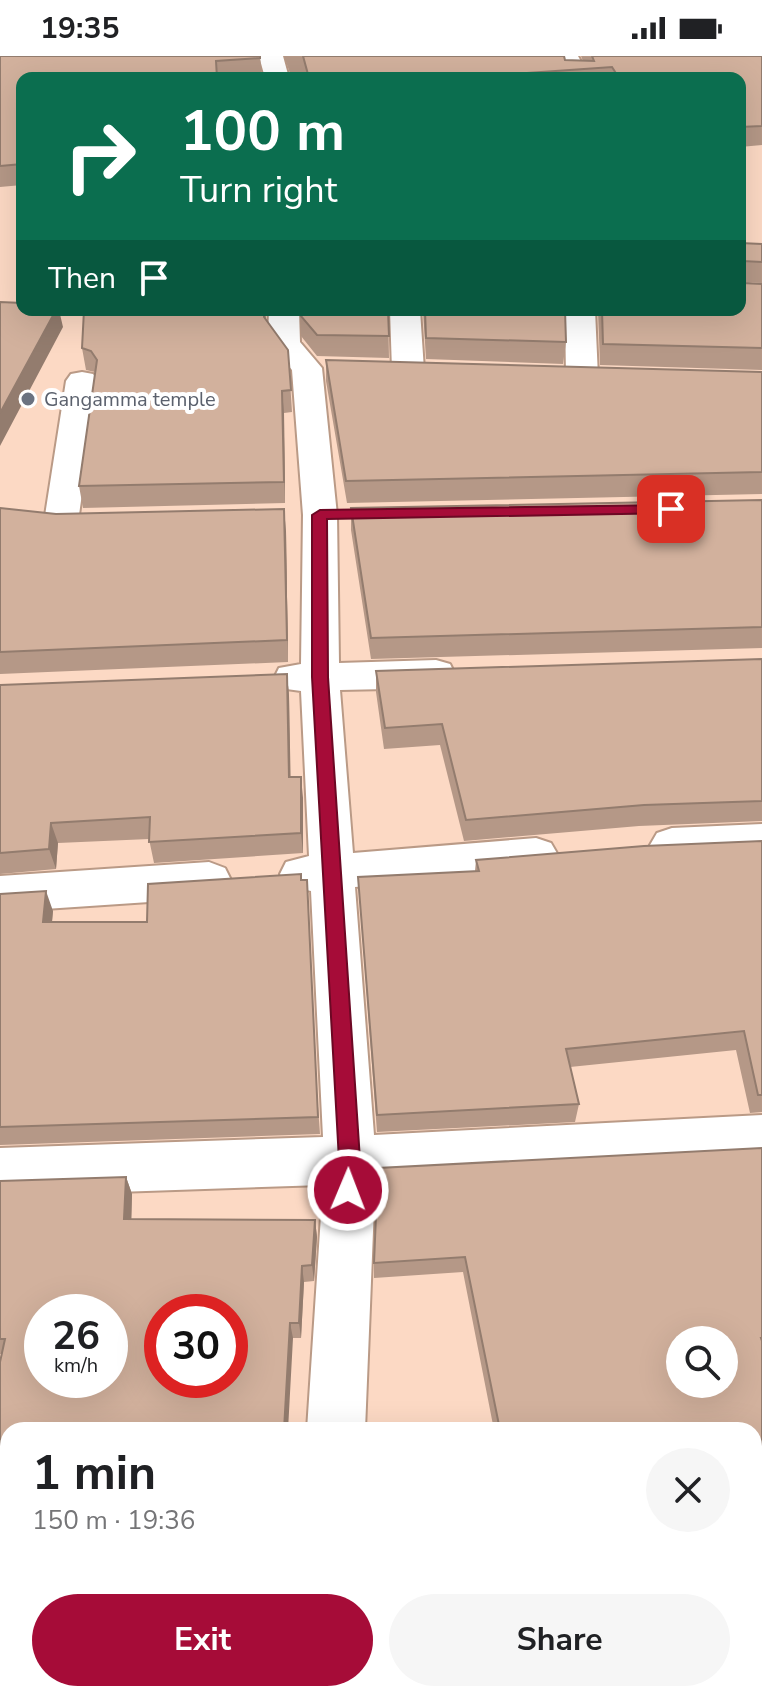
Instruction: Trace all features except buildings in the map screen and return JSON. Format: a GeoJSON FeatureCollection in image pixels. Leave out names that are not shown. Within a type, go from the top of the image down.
{"type":"FeatureCollection","features":[{"type":"Feature","properties":{"kind":"street"},"geometry":{"type":"LineString","coordinates":[[284,316],[286,345],[321,368],[320,677],[350,1160],[336,1422]]}},
{"type":"Feature","properties":{"kind":"street"},"geometry":{"type":"LineString","coordinates":[[404,316],[394,369],[440,371]]}},
{"type":"Feature","properties":{"kind":"street"},"geometry":{"type":"LineString","coordinates":[[550,376],[597,378],[582,316]]}},
{"type":"Feature","properties":{"kind":"street"},"geometry":{"type":"LineString","coordinates":[[61,520],[82,381]]}},
{"type":"Feature","properties":{"kind":"street"},"geometry":{"type":"LineString","coordinates":[[256,680],[478,672]]}},
{"type":"Feature","properties":{"kind":"street"},"geometry":{"type":"LineString","coordinates":[[639,846],[762,841]]}},
{"type":"Feature","properties":{"kind":"street"},"geometry":{"type":"LineString","coordinates":[[0,894],[578,852]]}},
{"type":"Feature","properties":{"kind":"street"},"geometry":{"type":"LineString","coordinates":[[0,1172],[350,1160],[762,1138]]}},
{"type":"Feature","properties":{"kind":"place","name":"Gangamma temple"},"geometry":{"type":"Point","coordinates":[28,399]}},
{"type":"Feature","properties":{"kind":"route"},"geometry":{"type":"LineString","coordinates":[[348,1190],[350,1160],[320,677],[320,515],[671,509]]}}]}
